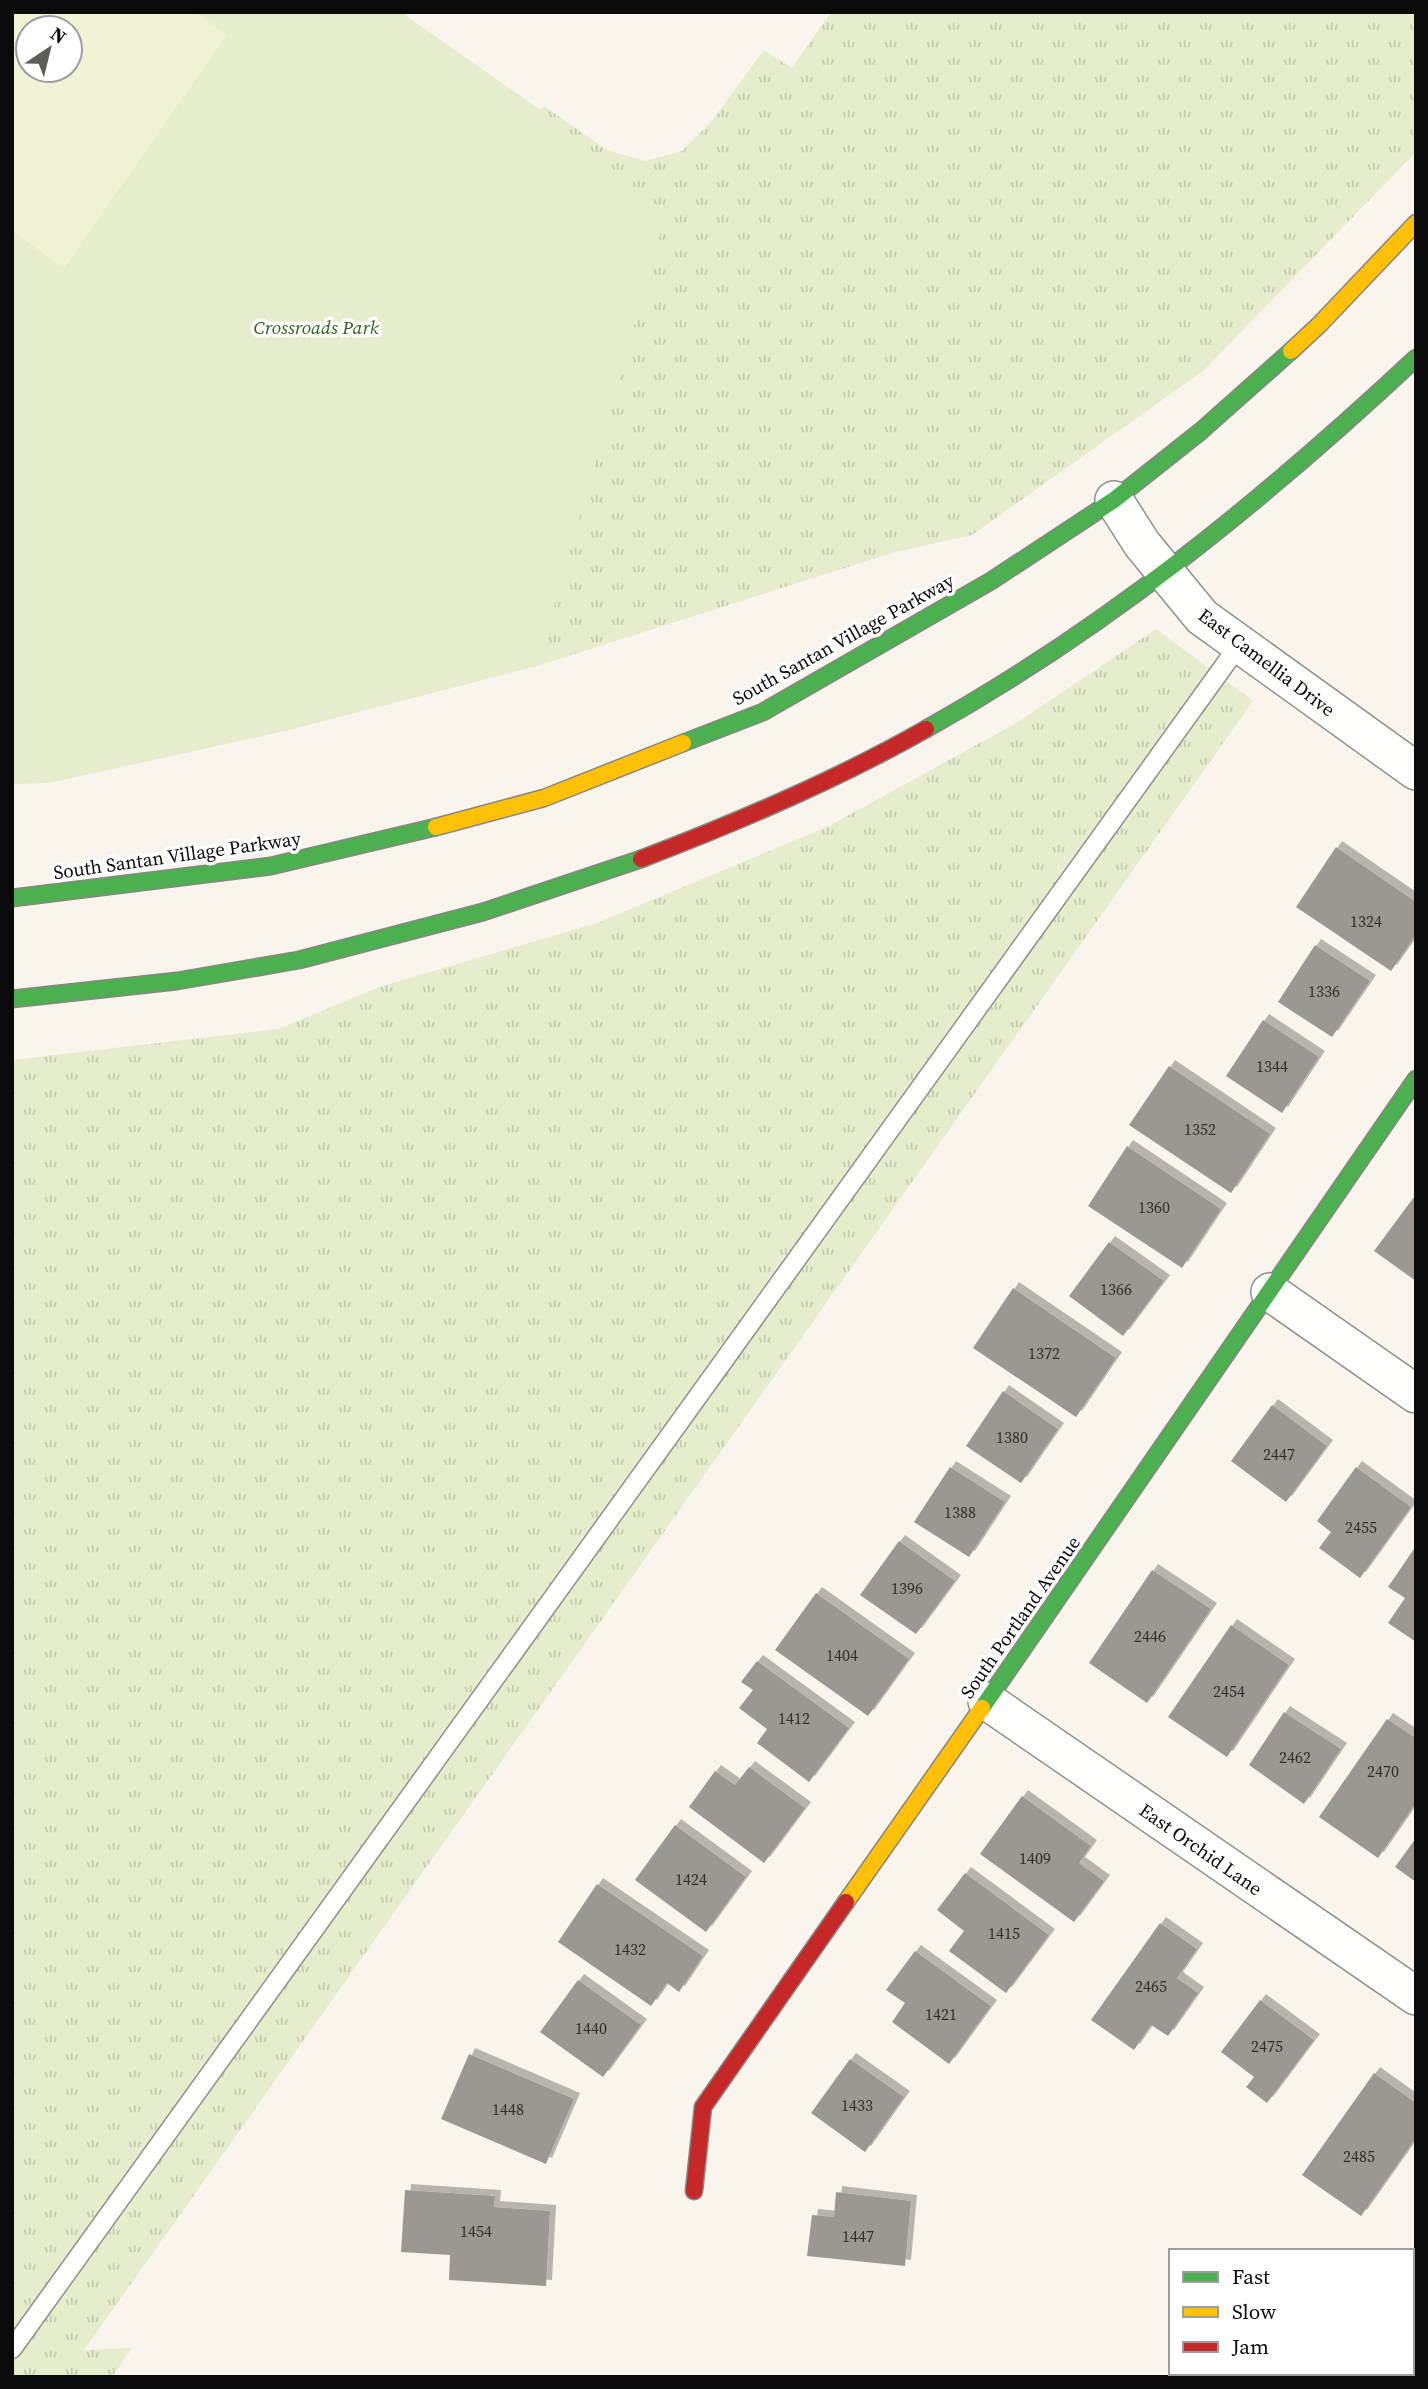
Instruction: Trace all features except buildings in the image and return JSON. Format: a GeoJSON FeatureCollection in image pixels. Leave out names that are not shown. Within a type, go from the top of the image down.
{"type":"FeatureCollection","features":[{"type":"Feature","properties":{"kind":"main road","name":"South Santan Village Parkway"},"geometry":{"type":"LineString","coordinates":[[12,898],[271,866],[393,839],[544,798],[763,712],[991,581],[1114,500],[1200,431],[1319,325],[1416,223]]}},
{"type":"Feature","properties":{"kind":"main road"},"geometry":{"type":"LineString","coordinates":[[12,999],[138,986],[234,972],[323,955],[480,914],[552,891],[688,841],[807,791],[974,702],[1059,648],[1166,573],[1279,483],[1416,358]]}},
{"type":"Feature","properties":{"kind":"main road","name":"South Portland Avenue"},"geometry":{"type":"LineString","coordinates":[[694,2191],[704,2107],[1416,1079]]}},
{"type":"Feature","properties":{"kind":"street","name":"East Camellia Drive"},"geometry":{"type":"LineString","coordinates":[[1114,500],[1142,544],[1202,617],[1416,771]]}},
{"type":"Feature","properties":{"kind":"street"},"geometry":{"type":"LineString","coordinates":[[1270,1292],[1416,1394]]}},
{"type":"Feature","properties":{"kind":"street","name":"East Orchid Lane"},"geometry":{"type":"LineString","coordinates":[[987,1701],[1416,1996]]}},
{"type":"Feature","properties":{"kind":"lane"},"geometry":{"type":"LineString","coordinates":[[12,2349],[1239,645]]}},
{"type":"Feature","properties":{"kind":"green space","name":"Crossroads Park"},"geometry":{"type":"Polygon","coordinates":[[[12,12],[401,12],[556,121],[666,213],[537,666],[285,731],[49,783],[12,784],[12,12]]]}},
{"type":"Feature","properties":{"kind":"green space"},"geometry":{"type":"Polygon","coordinates":[[[12,12],[194,12],[227,35],[64,268],[12,231],[12,12]]]}},
{"type":"Feature","properties":{"kind":"green space"},"geometry":{"type":"Polygon","coordinates":[[[831,12],[1416,12],[1416,152],[1203,371],[972,535],[895,552],[537,666],[666,213],[540,110],[544,106],[607,150],[645,161],[682,151],[711,122],[764,50],[792,68],[831,12]]]}},
{"type":"Feature","properties":{"kind":"green space"},"geometry":{"type":"Polygon","coordinates":[[[1156,629],[1253,701],[84,2350],[132,2348],[112,2377],[12,2377],[12,1060],[278,1029],[382,986],[597,923],[829,826],[1018,722],[1156,629]]]}},
{"type":"Feature","properties":{"kind":"traffic: fast"},"geometry":{"type":"LineString","coordinates":[[683,743],[763,712],[991,581],[1114,500],[1201,431],[1291,351]]}},
{"type":"Feature","properties":{"kind":"traffic: fast"},"geometry":{"type":"LineString","coordinates":[[926,729],[1058,648],[1182,558],[1301,461],[1416,358]]}},
{"type":"Feature","properties":{"kind":"traffic: fast"},"geometry":{"type":"LineString","coordinates":[[12,898],[271,866],[436,827]]}},
{"type":"Feature","properties":{"kind":"traffic: fast"},"geometry":{"type":"LineString","coordinates":[[12,999],[177,981],[299,960],[483,912],[641,859]]}},
{"type":"Feature","properties":{"kind":"traffic: fast"},"geometry":{"type":"LineString","coordinates":[[982,1708],[1416,1079]]}},
{"type":"Feature","properties":{"kind":"traffic: slow"},"geometry":{"type":"LineString","coordinates":[[1291,351],[1416,223]]}},
{"type":"Feature","properties":{"kind":"traffic: slow"},"geometry":{"type":"LineString","coordinates":[[436,827],[544,798],[683,743]]}},
{"type":"Feature","properties":{"kind":"traffic: slow"},"geometry":{"type":"LineString","coordinates":[[846,1902],[982,1708]]}},
{"type":"Feature","properties":{"kind":"traffic: jam"},"geometry":{"type":"LineString","coordinates":[[641,859],[786,800],[926,729]]}},
{"type":"Feature","properties":{"kind":"traffic: jam"},"geometry":{"type":"LineString","coordinates":[[694,2191],[703,2107],[846,1902]]}}]}
